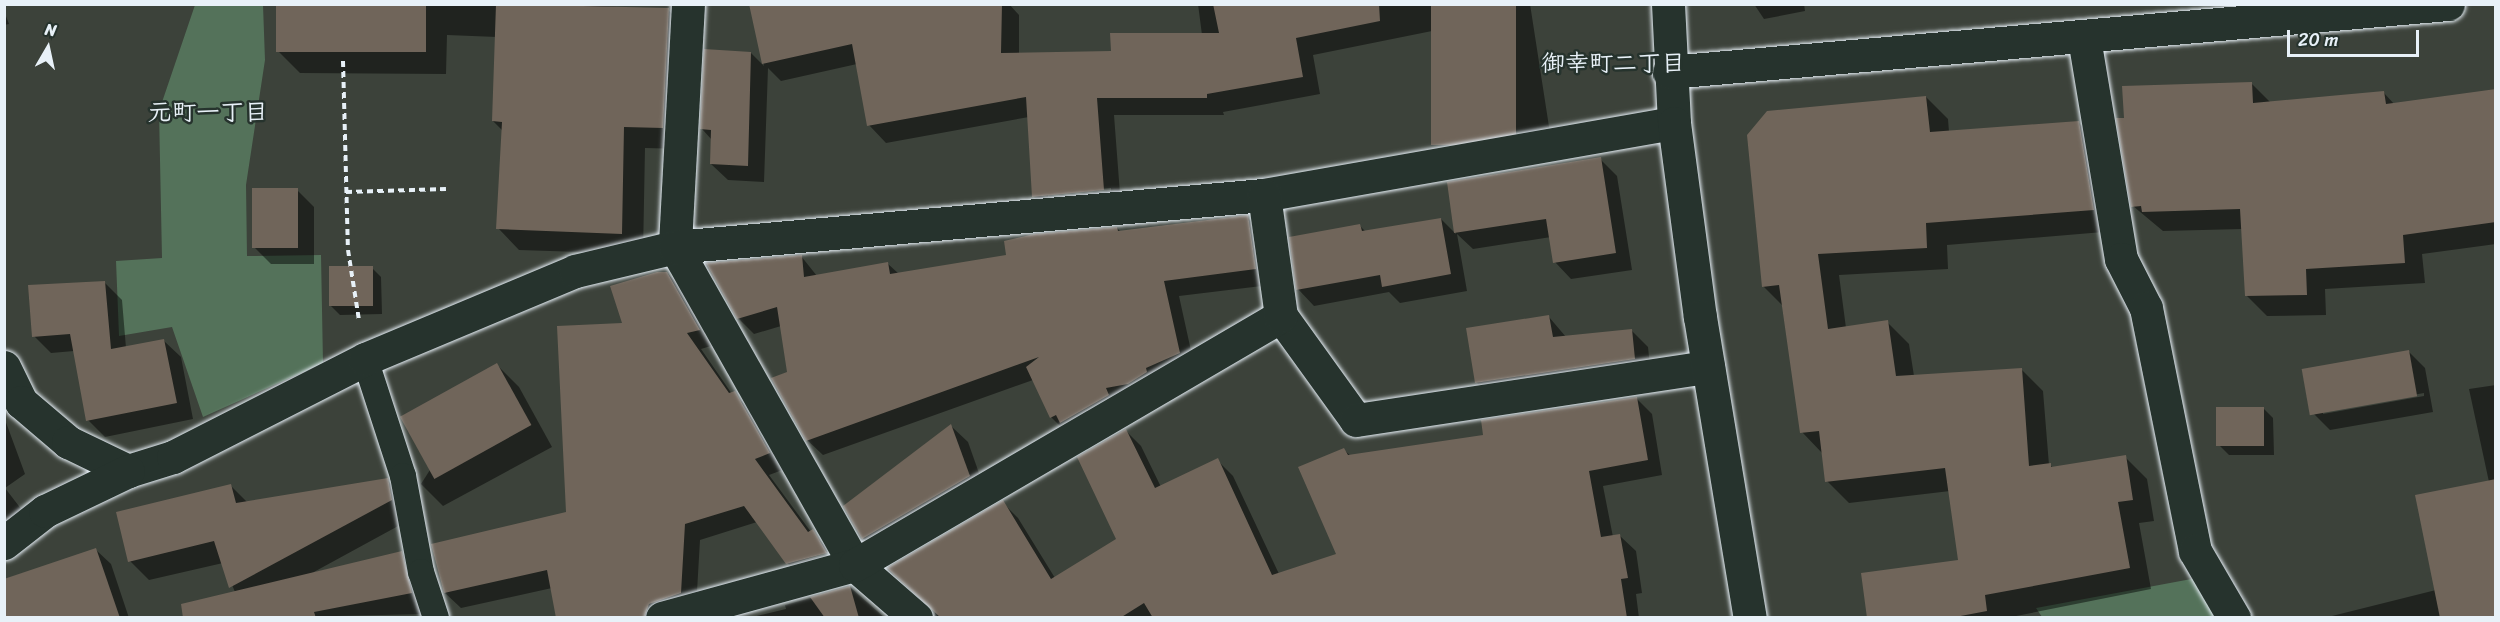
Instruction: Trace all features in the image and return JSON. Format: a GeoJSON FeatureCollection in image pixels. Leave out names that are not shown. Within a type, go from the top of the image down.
{"type":"FeatureCollection","features":[{"type":"Feature","properties":{"kind":"street"},"geometry":{"type":"LineString","coordinates":[[688,4],[675,247],[855,565],[916,618]]}},
{"type":"Feature","properties":{"kind":"street"},"geometry":{"type":"LineString","coordinates":[[1668,4],[1669,72],[1674,123],[1708,367],[1750,618]]}},
{"type":"Feature","properties":{"kind":"street"},"geometry":{"type":"LineString","coordinates":[[1669,72],[2084,38],[2448,4]]}},
{"type":"Feature","properties":{"kind":"street"},"geometry":{"type":"LineString","coordinates":[[2084,38],[2121,259],[2146,308],[2195,551],[2234,618]]}},
{"type":"Feature","properties":{"kind":"street"},"geometry":{"type":"LineString","coordinates":[[4,543],[45,511],[128,471],[172,457],[365,359],[575,271],[675,247],[1264,195],[1674,123]]}},
{"type":"Feature","properties":{"kind":"street"},"geometry":{"type":"LineString","coordinates":[[1264,195],[1281,316],[1356,420],[1708,367]]}},
{"type":"Feature","properties":{"kind":"street"},"geometry":{"type":"LineString","coordinates":[[662,618],[855,565],[1281,316]]}},
{"type":"Feature","properties":{"kind":"street"},"geometry":{"type":"LineString","coordinates":[[4,368],[21,402],[68,442],[128,471]]}},
{"type":"Feature","properties":{"kind":"lane"},"geometry":{"type":"LineString","coordinates":[[365,359],[403,476],[421,572],[436,618]]}},
{"type":"Feature","properties":{"kind":"path"},"geometry":{"type":"LineString","coordinates":[[343,61],[348,250],[365,359]]}},
{"type":"Feature","properties":{"kind":"path"},"geometry":{"type":"LineString","coordinates":[[346,192],[446,189]]}},
{"type":"Feature","properties":{"kind":"green space"},"geometry":{"type":"Polygon","coordinates":[[[195,5],[263,5],[265,60],[246,185],[247,256],[321,255],[323,363],[203,417],[172,327],[119,336],[116,261],[162,258],[159,111],[195,5]]]}},
{"type":"Feature","properties":{"kind":"green space"},"geometry":{"type":"Polygon","coordinates":[[[2202,577],[2223,617],[2042,617],[2036,608],[2202,577]]]}},
{"type":"Feature","properties":{"kind":"building"},"geometry":{"type":"Polygon","coordinates":[[[276,4],[426,4],[426,52],[276,52],[276,4]]]}},
{"type":"Feature","properties":{"kind":"building"},"geometry":{"type":"Polygon","coordinates":[[[496,4],[669,8],[663,128],[624,127],[622,234],[496,229],[502,122],[492,121],[496,4]]]}},
{"type":"Feature","properties":{"kind":"building"},"geometry":{"type":"Polygon","coordinates":[[[749,4],[1002,4],[1001,53],[1111,51],[1110,33],[1219,33],[1213,4],[1379,4],[1380,21],[1296,38],[1303,77],[1207,94],[1207,98],[1097,98],[1104,190],[1032,197],[1026,97],[867,126],[852,44],[762,64],[749,4]]]}},
{"type":"Feature","properties":{"kind":"building"},"geometry":{"type":"Polygon","coordinates":[[[1431,4],[1516,4],[1516,145],[1431,145],[1431,4]]]}},
{"type":"Feature","properties":{"kind":"building"},"geometry":{"type":"Polygon","coordinates":[[[704,49],[751,52],[748,166],[710,164],[711,130],[700,129],[704,49]]]}},
{"type":"Feature","properties":{"kind":"building"},"geometry":{"type":"Polygon","coordinates":[[[2252,82],[2253,103],[2384,91],[2386,104],[2496,89],[2496,222],[2403,235],[2405,263],[2306,269],[2307,295],[2245,296],[2240,209],[2142,212],[2141,206],[2131,207],[2116,118],[2124,118],[2122,86],[2252,82]]]}},
{"type":"Feature","properties":{"kind":"building"},"geometry":{"type":"Polygon","coordinates":[[[1926,96],[1930,132],[2079,121],[2094,210],[1926,223],[1927,248],[1818,254],[1828,329],[1888,320],[1896,376],[2022,368],[2029,466],[2051,463],[2051,467],[2126,455],[2133,500],[2118,502],[2130,568],[1985,595],[1987,611],[1950,618],[1867,618],[1861,573],[1958,560],[1945,468],[1825,482],[1819,431],[1800,433],[1779,285],[1762,287],[1747,135],[1767,111],[1926,96]]]}},
{"type":"Feature","properties":{"kind":"building"},"geometry":{"type":"Polygon","coordinates":[[[1601,157],[1616,253],[1553,263],[1546,219],[1454,233],[1447,182],[1601,157]]]}},
{"type":"Feature","properties":{"kind":"building"},"geometry":{"type":"Polygon","coordinates":[[[252,188],[298,188],[298,248],[252,248],[252,188]]]}},
{"type":"Feature","properties":{"kind":"building"},"geometry":{"type":"Polygon","coordinates":[[[1248,215],[1256,269],[1164,281],[1180,353],[1146,368],[1147,372],[1128,384],[1106,388],[1109,395],[1060,423],[1056,415],[1050,418],[1026,367],[1039,357],[806,441],[771,378],[787,372],[777,307],[737,319],[706,263],[802,255],[804,277],[888,262],[890,274],[1006,255],[1004,241],[1034,234],[1117,227],[1118,231],[1248,215]]]}},
{"type":"Feature","properties":{"kind":"building"},"geometry":{"type":"Polygon","coordinates":[[[1441,218],[1451,274],[1382,287],[1380,275],[1296,290],[1289,237],[1360,224],[1362,231],[1441,218]]]}},
{"type":"Feature","properties":{"kind":"building"},"geometry":{"type":"Polygon","coordinates":[[[329,266],[373,266],[373,306],[329,306],[329,266]]]}},
{"type":"Feature","properties":{"kind":"building"},"geometry":{"type":"Polygon","coordinates":[[[657,272],[667,272],[700,330],[687,333],[729,393],[735,391],[770,453],[755,459],[808,532],[813,529],[827,553],[786,564],[744,506],[685,524],[681,593],[649,604],[644,618],[556,618],[547,570],[444,593],[431,544],[566,512],[557,326],[622,323],[610,286],[657,272]]]}},
{"type":"Feature","properties":{"kind":"building"},"geometry":{"type":"Polygon","coordinates":[[[105,281],[111,349],[164,339],[177,403],[86,421],[70,334],[32,337],[28,285],[105,281]]]}},
{"type":"Feature","properties":{"kind":"building"},"geometry":{"type":"Polygon","coordinates":[[[1549,315],[1553,337],[1632,329],[1635,359],[1475,383],[1466,328],[1549,315]]]}},
{"type":"Feature","properties":{"kind":"building"},"geometry":{"type":"Polygon","coordinates":[[[2409,350],[2417,396],[2310,415],[2302,369],[2409,350]]]}},
{"type":"Feature","properties":{"kind":"building"},"geometry":{"type":"Polygon","coordinates":[[[497,363],[531,425],[434,479],[400,417],[497,363]]]}},
{"type":"Feature","properties":{"kind":"building"},"geometry":{"type":"Polygon","coordinates":[[[1637,397],[1648,460],[1589,471],[1601,537],[1620,534],[1628,578],[1621,579],[1627,618],[1153,618],[1144,603],[1120,618],[941,618],[887,568],[1003,500],[1051,579],[1116,539],[1077,457],[1126,429],[1155,488],[1218,458],[1272,575],[1336,554],[1298,467],[1344,448],[1348,455],[1483,435],[1481,420],[1637,397]]]}},
{"type":"Feature","properties":{"kind":"building"},"geometry":{"type":"Polygon","coordinates":[[[2216,407],[2264,407],[2264,446],[2216,446],[2216,407]]]}},
{"type":"Feature","properties":{"kind":"building"},"geometry":{"type":"Polygon","coordinates":[[[951,424],[970,476],[862,539],[843,506],[951,424]]]}},
{"type":"Feature","properties":{"kind":"building"},"geometry":{"type":"Polygon","coordinates":[[[388,478],[392,500],[229,588],[214,541],[128,562],[116,512],[231,484],[236,503],[388,478]]]}},
{"type":"Feature","properties":{"kind":"building"},"geometry":{"type":"Polygon","coordinates":[[[2496,479],[2496,618],[2440,618],[2415,495],[2496,479]]]}},
{"type":"Feature","properties":{"kind":"building"},"geometry":{"type":"Polygon","coordinates":[[[96,548],[120,618],[4,618],[4,579],[96,548]]]}},
{"type":"Feature","properties":{"kind":"building"},"geometry":{"type":"Polygon","coordinates":[[[402,551],[412,593],[314,612],[316,618],[183,618],[181,604],[402,551]]]}},
{"type":"Feature","properties":{"kind":"building"},"geometry":{"type":"Polygon","coordinates":[[[850,586],[859,618],[825,618],[810,597],[850,586]]]}},
{"type":"Feature","properties":{"kind":"district","name":"御幸町二丁目"},"geometry":{"type":"Point","coordinates":[1613,64]}},
{"type":"Feature","properties":{"kind":"district","name":"元町一丁目"},"geometry":{"type":"Point","coordinates":[208,113]}}]}
